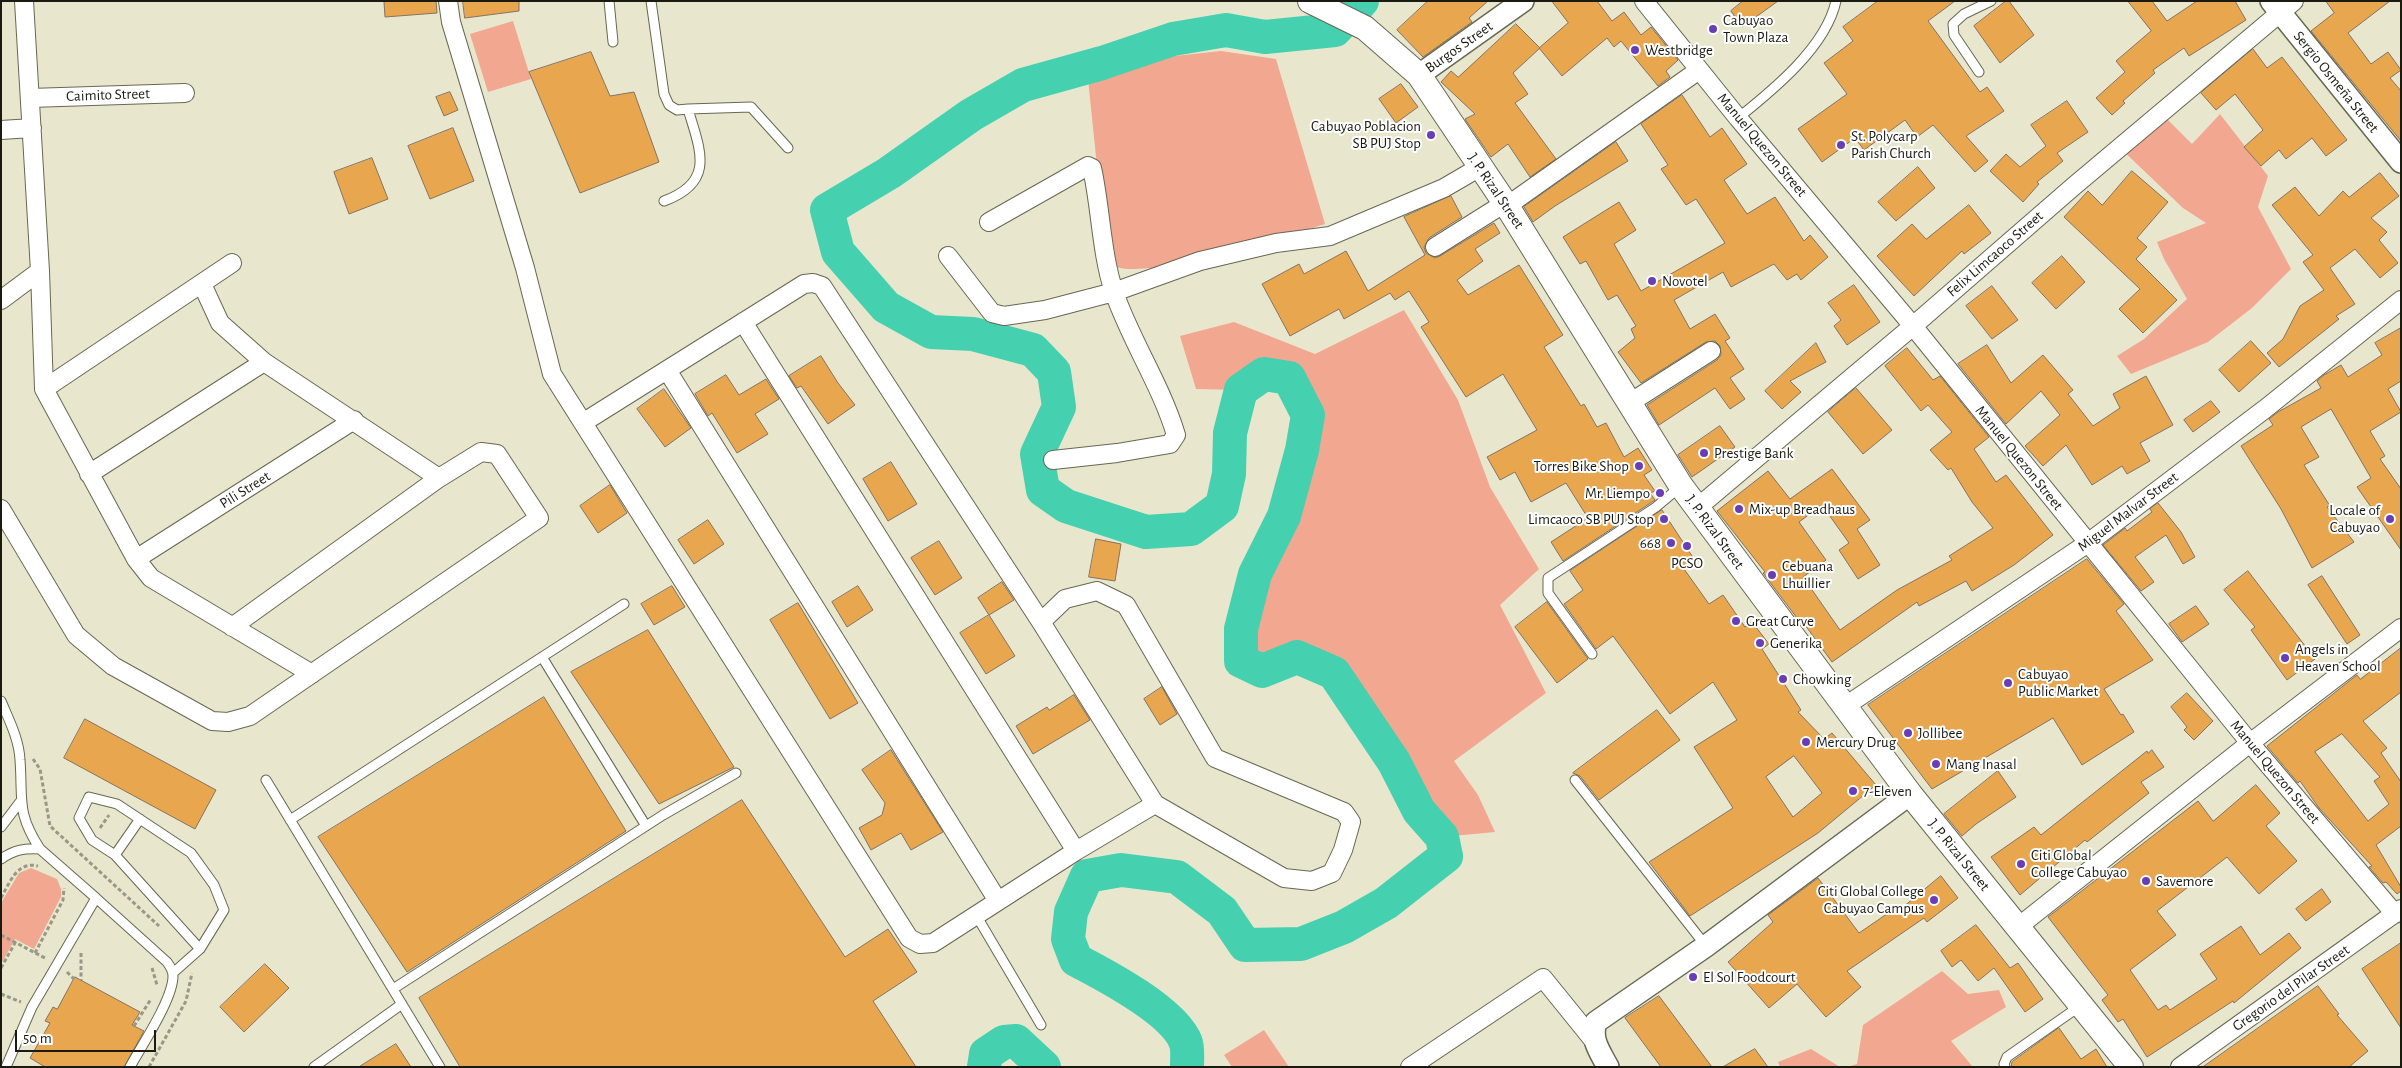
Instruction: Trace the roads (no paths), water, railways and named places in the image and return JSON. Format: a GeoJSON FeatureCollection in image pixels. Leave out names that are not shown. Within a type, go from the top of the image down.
{"type":"FeatureCollection","features":[{"type":"Feature","properties":{"kind":"main road","name":"J. P. Rizal Street"},"geometry":{"type":"LineString","coordinates":[[1310,1],[1365,28],[1419,75],[1506,205],[1628,404],[1681,486],[1910,794],[2130,1067]]}},
{"type":"Feature","properties":{"kind":"street"},"geometry":{"type":"LineString","coordinates":[[24,1],[40,271],[44,389],[136,559],[151,578],[312,674]]}},
{"type":"Feature","properties":{"kind":"street"},"geometry":{"type":"LineString","coordinates":[[448,1],[451,22],[526,268],[552,374],[909,938],[920,944],[934,943],[1076,850],[1155,804]]}},
{"type":"Feature","properties":{"kind":"street","name":"Burgos Street"},"geometry":{"type":"LineString","coordinates":[[1419,75],[1523,1]]}},
{"type":"Feature","properties":{"kind":"street","name":"Manuel Quezon Street"},"geometry":{"type":"LineString","coordinates":[[1644,1],[1738,118],[1913,326],[2250,743],[2398,912]]}},
{"type":"Feature","properties":{"kind":"street","name":"Sergio Osmeña Street"},"geometry":{"type":"LineString","coordinates":[[2281,5],[2401,162]]}},
{"type":"Feature","properties":{"kind":"street","name":"Felix Limcaoco Street"},"geometry":{"type":"LineString","coordinates":[[1697,508],[1913,326],[2281,5]]}},
{"type":"Feature","properties":{"kind":"street"},"geometry":{"type":"LineString","coordinates":[[1435,247],[1506,205],[1699,70]]}},
{"type":"Feature","properties":{"kind":"street","name":"Caimito Street"},"geometry":{"type":"LineString","coordinates":[[30,98],[184,93]]}},
{"type":"Feature","properties":{"kind":"street"},"geometry":{"type":"LineString","coordinates":[[1,130],[32,128]]}},
{"type":"Feature","properties":{"kind":"street"},"geometry":{"type":"LineString","coordinates":[[989,222],[1088,166],[1092,168],[1104,255],[1114,292],[1176,435],[1170,444],[1117,453],[1054,460]]}},
{"type":"Feature","properties":{"kind":"street"},"geometry":{"type":"LineString","coordinates":[[948,256],[992,313],[1004,316],[1045,310],[1114,292],[1200,261],[1276,242],[1330,236],[1444,188],[1480,167]]}},
{"type":"Feature","properties":{"kind":"street"},"geometry":{"type":"LineString","coordinates":[[44,389],[232,263]]}},
{"type":"Feature","properties":{"kind":"street"},"geometry":{"type":"LineString","coordinates":[[1,300],[40,271]]}},
{"type":"Feature","properties":{"kind":"street"},"geometry":{"type":"LineString","coordinates":[[584,422],[804,284],[812,283],[822,286],[1041,622],[1155,804],[1284,878],[1312,881],[1332,873],[1343,850],[1350,822],[1344,812],[1215,758],[1126,605],[1097,591],[1064,599],[1041,622]]}},
{"type":"Feature","properties":{"kind":"street"},"geometry":{"type":"LineString","coordinates":[[202,284],[220,323],[264,362],[439,478]]}},
{"type":"Feature","properties":{"kind":"street","name":"Miguel Malvar Street"},"geometry":{"type":"LineString","coordinates":[[1844,707],[2088,543],[2265,409],[2401,300]]}},
{"type":"Feature","properties":{"kind":"street"},"geometry":{"type":"LineString","coordinates":[[743,322],[1076,850]]}},
{"type":"Feature","properties":{"kind":"street"},"geometry":{"type":"LineString","coordinates":[[1628,404],[1711,351]]}},
{"type":"Feature","properties":{"kind":"street"},"geometry":{"type":"LineString","coordinates":[[89,474],[264,362]]}},
{"type":"Feature","properties":{"kind":"street"},"geometry":{"type":"LineString","coordinates":[[667,370],[998,901]]}},
{"type":"Feature","properties":{"kind":"street","name":"Pili Street"},"geometry":{"type":"LineString","coordinates":[[136,559],[354,420]]}},
{"type":"Feature","properties":{"kind":"street"},"geometry":{"type":"LineString","coordinates":[[1,509],[76,635],[113,666],[212,720],[228,722],[250,716],[539,518],[497,454],[481,452],[439,478],[232,627]]}},
{"type":"Feature","properties":{"kind":"street"},"geometry":{"type":"LineString","coordinates":[[2018,927],[2250,743],[2401,628]]}},
{"type":"Feature","properties":{"kind":"street"},"geometry":{"type":"LineString","coordinates":[[1594,1041],[1593,1032],[1596,1022],[1706,946],[1910,794]]}},
{"type":"Feature","properties":{"kind":"street","name":"Gregorio del Pilar Street"},"geometry":{"type":"LineString","coordinates":[[2180,1067],[2398,912]]}},
{"type":"Feature","properties":{"kind":"street"},"geometry":{"type":"LineString","coordinates":[[1410,1067],[1543,978],[1594,1041],[1608,1067]]}},
{"type":"Feature","properties":{"kind":"lane"},"geometry":{"type":"LineString","coordinates":[[609,1],[613,42]]}},
{"type":"Feature","properties":{"kind":"lane"},"geometry":{"type":"LineString","coordinates":[[651,1],[664,94],[670,105],[677,110],[751,107],[788,148]]}},
{"type":"Feature","properties":{"kind":"lane"},"geometry":{"type":"LineString","coordinates":[[1738,118],[1772,91],[1801,61],[1833,15],[1836,1]]}},
{"type":"Feature","properties":{"kind":"lane"},"geometry":{"type":"LineString","coordinates":[[1979,72],[1954,35],[1953,24],[1964,14],[1991,1]]}},
{"type":"Feature","properties":{"kind":"lane"},"geometry":{"type":"LineString","coordinates":[[664,201],[675,197],[691,186],[698,177],[701,164],[700,151],[688,109]]}},
{"type":"Feature","properties":{"kind":"lane"},"geometry":{"type":"LineString","coordinates":[[1592,654],[1548,593],[1548,578],[1656,507],[1681,486]]}},
{"type":"Feature","properties":{"kind":"lane"},"geometry":{"type":"LineString","coordinates":[[290,820],[624,604]]}},
{"type":"Feature","properties":{"kind":"lane"},"geometry":{"type":"LineString","coordinates":[[542,657],[646,826]]}},
{"type":"Feature","properties":{"kind":"lane"},"geometry":{"type":"LineString","coordinates":[[1,701],[16,735],[20,759],[20,802],[30,834],[40,849],[167,962],[173,974],[172,987],[165,1003],[130,1067]]}},
{"type":"Feature","properties":{"kind":"lane"},"geometry":{"type":"LineString","coordinates":[[393,989],[646,826],[736,773]]}},
{"type":"Feature","properties":{"kind":"lane"},"geometry":{"type":"LineString","coordinates":[[266,780],[440,1067]]}},
{"type":"Feature","properties":{"kind":"lane"},"geometry":{"type":"LineString","coordinates":[[1576,780],[1706,946]]}},
{"type":"Feature","properties":{"kind":"lane"},"geometry":{"type":"LineString","coordinates":[[173,974],[200,949],[224,910],[214,885],[191,853],[117,804],[88,797],[79,818],[92,840],[115,855],[200,949]]}},
{"type":"Feature","properties":{"kind":"lane"},"geometry":{"type":"LineString","coordinates":[[1,827],[20,802]]}},
{"type":"Feature","properties":{"kind":"lane"},"geometry":{"type":"LineString","coordinates":[[115,855],[140,819]]}},
{"type":"Feature","properties":{"kind":"lane"},"geometry":{"type":"LineString","coordinates":[[1,859],[16,850],[40,849]]}},
{"type":"Feature","properties":{"kind":"lane"},"geometry":{"type":"LineString","coordinates":[[6,1067],[32,1007],[96,898]]}},
{"type":"Feature","properties":{"kind":"lane"},"geometry":{"type":"LineString","coordinates":[[976,915],[1041,1025]]}},
{"type":"Feature","properties":{"kind":"lane"},"geometry":{"type":"LineString","coordinates":[[314,1067],[402,1004]]}},
{"type":"Feature","properties":{"kind":"lane"},"geometry":{"type":"LineString","coordinates":[[2006,1067],[2004,1064],[2007,1057],[2081,1006]]}},
{"type":"Feature","properties":{"kind":"waterway"},"geometry":{"type":"LineString","coordinates":[[1187,1067],[1186,1043],[1179,1031],[1168,1019],[1154,1007],[1121,985],[1076,960],[1068,939],[1071,912],[1087,876],[1121,870],[1177,877],[1222,911],[1245,945],[1301,944],[1344,927],[1386,903],[1446,856],[1442,837],[1419,811],[1394,762],[1334,673],[1297,657],[1262,671],[1241,661],[1241,629],[1255,574],[1284,516],[1302,450],[1308,415],[1289,378],[1264,374],[1241,390],[1230,433],[1229,474],[1222,506],[1191,529],[1146,532],[1066,506],[1043,490],[1037,454],[1059,407],[1054,372],[1033,350],[973,334],[931,332],[886,307],[838,252],[827,210],[889,173],[971,115],[1023,85],[1102,63],[1173,39],[1226,30],[1265,37],[1335,30],[1362,1]]}},
{"type":"Feature","properties":{"kind":"waterway"},"geometry":{"type":"LineString","coordinates":[[984,1067],[986,1054],[1004,1042],[1016,1041],[1044,1067]]}},
{"type":"Feature","properties":{"kind":"place","name":"Cabuyao Town Plaza"},"geometry":{"type":"Point","coordinates":[1713,29]}},
{"type":"Feature","properties":{"kind":"place","name":"Westbridge"},"geometry":{"type":"Point","coordinates":[1635,50]}},
{"type":"Feature","properties":{"kind":"place","name":"Cabuyao Poblacion SB PUJ Stop"},"geometry":{"type":"Point","coordinates":[1431,135]}},
{"type":"Feature","properties":{"kind":"place","name":"St. Polycarp Parish Church"},"geometry":{"type":"Point","coordinates":[1841,145]}},
{"type":"Feature","properties":{"kind":"place","name":"Novotel"},"geometry":{"type":"Point","coordinates":[1652,281]}},
{"type":"Feature","properties":{"kind":"place","name":"Prestige Bank"},"geometry":{"type":"Point","coordinates":[1704,453]}},
{"type":"Feature","properties":{"kind":"place","name":"Torres Bike Shop"},"geometry":{"type":"Point","coordinates":[1639,466]}},
{"type":"Feature","properties":{"kind":"place","name":"Mr. Liempo"},"geometry":{"type":"Point","coordinates":[1660,493]}},
{"type":"Feature","properties":{"kind":"place","name":"Mix-up Breadhaus"},"geometry":{"type":"Point","coordinates":[1739,509]}},
{"type":"Feature","properties":{"kind":"place","name":"Limcaoco SB PUJ Stop"},"geometry":{"type":"Point","coordinates":[1664,519]}},
{"type":"Feature","properties":{"kind":"place","name":"Locale of Cabuyao"},"geometry":{"type":"Point","coordinates":[2390,519]}},
{"type":"Feature","properties":{"kind":"place","name":"668"},"geometry":{"type":"Point","coordinates":[1671,543]}},
{"type":"Feature","properties":{"kind":"place","name":"PCSO"},"geometry":{"type":"Point","coordinates":[1687,546]}},
{"type":"Feature","properties":{"kind":"place","name":"Cebuana Lhuillier"},"geometry":{"type":"Point","coordinates":[1772,575]}},
{"type":"Feature","properties":{"kind":"place","name":"Great Curve"},"geometry":{"type":"Point","coordinates":[1736,621]}},
{"type":"Feature","properties":{"kind":"place","name":"Generika"},"geometry":{"type":"Point","coordinates":[1760,643]}},
{"type":"Feature","properties":{"kind":"place","name":"Angels in Heaven School"},"geometry":{"type":"Point","coordinates":[2285,658]}},
{"type":"Feature","properties":{"kind":"place","name":"Chowking"},"geometry":{"type":"Point","coordinates":[1783,679]}},
{"type":"Feature","properties":{"kind":"place","name":"Cabuyao Public Market"},"geometry":{"type":"Point","coordinates":[2008,683]}},
{"type":"Feature","properties":{"kind":"place","name":"Jollibee"},"geometry":{"type":"Point","coordinates":[1908,733]}},
{"type":"Feature","properties":{"kind":"place","name":"Mercury Drug"},"geometry":{"type":"Point","coordinates":[1806,742]}},
{"type":"Feature","properties":{"kind":"place","name":"Mang Inasal"},"geometry":{"type":"Point","coordinates":[1936,764]}},
{"type":"Feature","properties":{"kind":"place","name":"7-Eleven"},"geometry":{"type":"Point","coordinates":[1853,791]}},
{"type":"Feature","properties":{"kind":"place","name":"Citi Global College Cabuyao"},"geometry":{"type":"Point","coordinates":[2021,864]}},
{"type":"Feature","properties":{"kind":"place","name":"Savemore"},"geometry":{"type":"Point","coordinates":[2146,881]}},
{"type":"Feature","properties":{"kind":"place","name":"Citi Global College Cabuyao Campus"},"geometry":{"type":"Point","coordinates":[1934,900]}},
{"type":"Feature","properties":{"kind":"place","name":"El Sol Foodcourt"},"geometry":{"type":"Point","coordinates":[1693,977]}}]}
